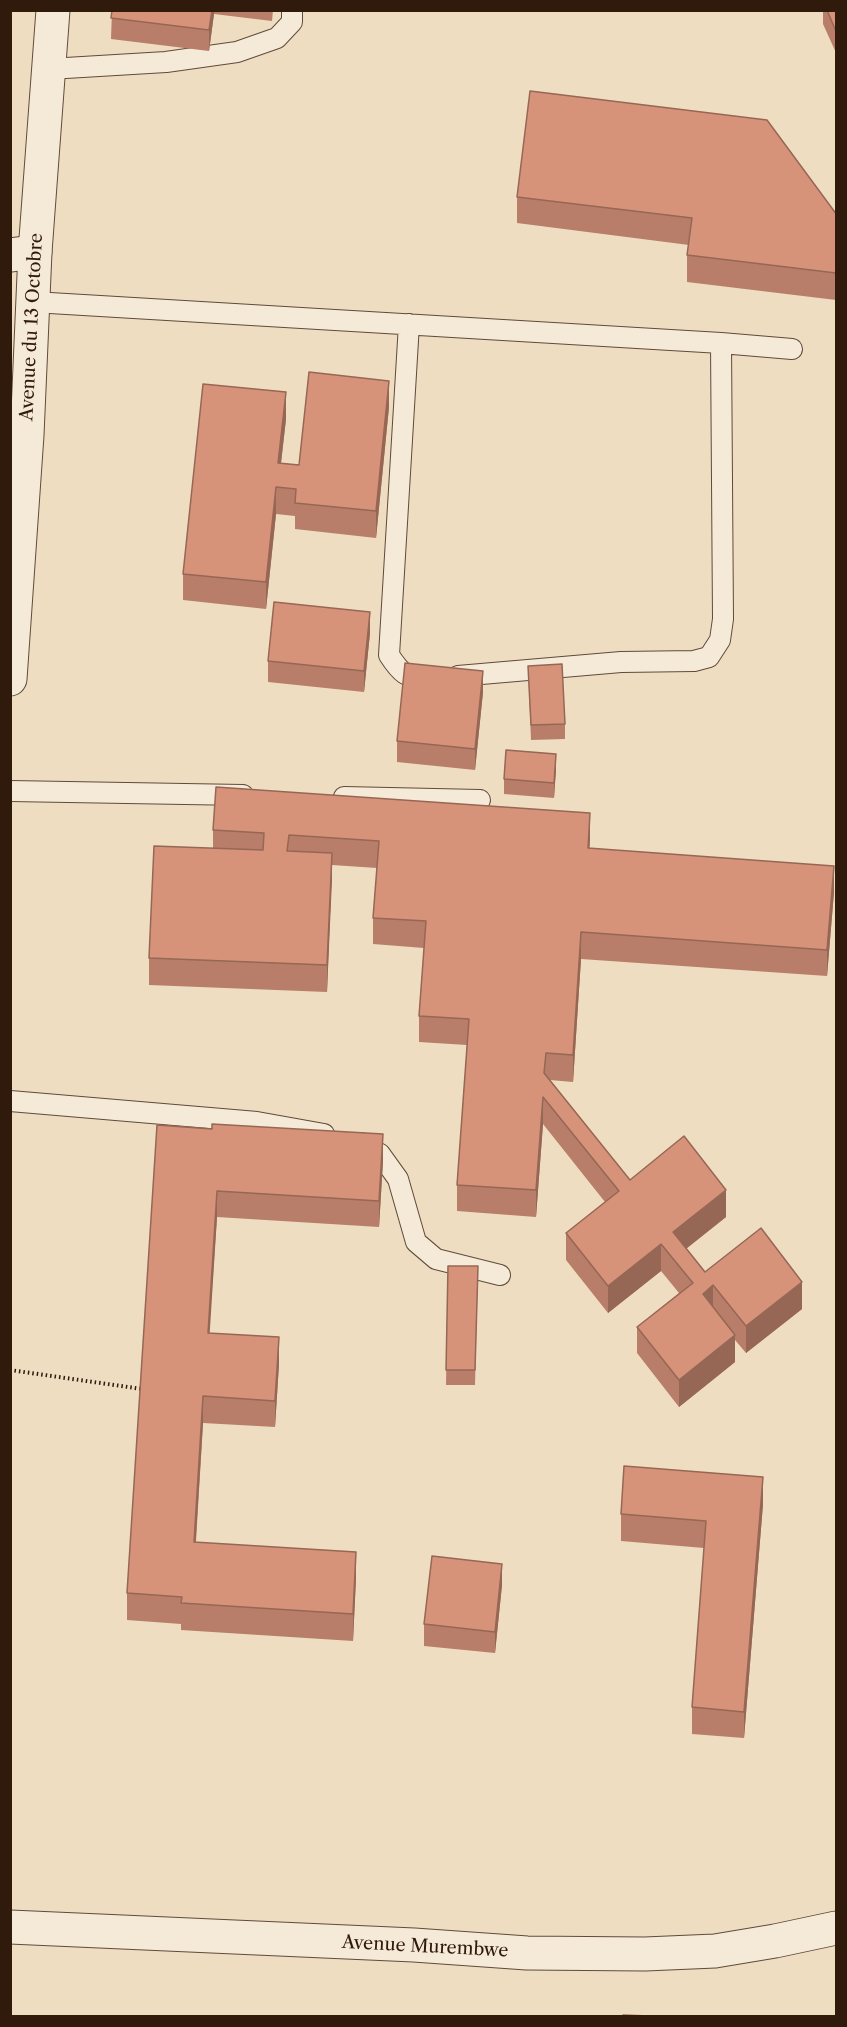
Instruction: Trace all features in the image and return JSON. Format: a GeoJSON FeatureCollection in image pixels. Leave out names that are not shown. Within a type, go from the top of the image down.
{"type":"FeatureCollection","features":[{"type":"Feature","properties":{"kind":"street","name":"Avenue du 13 Octobre"},"geometry":{"type":"LineString","coordinates":[[10,679],[19,427],[33,302],[23,253],[49,69],[53,10]]}},
{"type":"Feature","properties":{"kind":"street","name":"Avenue Murembwe"},"geometry":{"type":"LineString","coordinates":[[10,1927],[414,1945],[527,1953],[634,1954],[715,1951],[837,1928]]}},
{"type":"Feature","properties":{"kind":"lane"},"geometry":{"type":"LineString","coordinates":[[49,69],[166,62],[237,52],[277,38],[292,22],[292,10]]}},
{"type":"Feature","properties":{"kind":"lane"},"geometry":{"type":"LineString","coordinates":[[33,302],[792,349]]}},
{"type":"Feature","properties":{"kind":"lane"},"geometry":{"type":"LineString","coordinates":[[409,324],[389,655],[401,673],[419,679],[621,662],[694,661],[709,657],[720,640],[723,619],[721,343]]}},
{"type":"Feature","properties":{"kind":"lane"},"geometry":{"type":"LineString","coordinates":[[10,791],[257,795]]}},
{"type":"Feature","properties":{"kind":"lane"},"geometry":{"type":"LineString","coordinates":[[327,797],[480,800]]}},
{"type":"Feature","properties":{"kind":"lane"},"geometry":{"type":"LineString","coordinates":[[10,1101],[257,1122],[351,1138],[380,1154],[398,1179],[417,1242],[436,1259],[500,1275]]}},
{"type":"Feature","properties":{"kind":"path"},"geometry":{"type":"LineString","coordinates":[[10,1370],[142,1389]]}},
{"type":"Feature","properties":{"kind":"building"},"geometry":{"type":"Polygon","coordinates":[[[112,10],[212,10],[209,30],[111,18],[112,10]]]}},
{"type":"Feature","properties":{"kind":"building"},"geometry":{"type":"Polygon","coordinates":[[[827,10],[837,10],[837,34],[827,10]]]}},
{"type":"Feature","properties":{"kind":"building"},"geometry":{"type":"Polygon","coordinates":[[[530,91],[767,120],[837,215],[836,273],[687,255],[692,218],[517,197],[530,91]]]}},
{"type":"Feature","properties":{"kind":"building"},"geometry":{"type":"Polygon","coordinates":[[[309,372],[389,381],[376,511],[295,503],[296,489],[276,487],[266,582],[183,574],[203,384],[286,392],[278,463],[299,465],[309,372]]]}},
{"type":"Feature","properties":{"kind":"building"},"geometry":{"type":"Polygon","coordinates":[[[274,602],[370,612],[364,671],[268,661],[274,602]]]}},
{"type":"Feature","properties":{"kind":"building"},"geometry":{"type":"Polygon","coordinates":[[[405,663],[483,671],[475,749],[397,741],[405,663]]]}},
{"type":"Feature","properties":{"kind":"building"},"geometry":{"type":"Polygon","coordinates":[[[562,664],[565,724],[531,725],[528,666],[562,664]]]}},
{"type":"Feature","properties":{"kind":"building"},"geometry":{"type":"Polygon","coordinates":[[[506,750],[556,754],[554,783],[504,779],[506,750]]]}},
{"type":"Feature","properties":{"kind":"building"},"geometry":{"type":"Polygon","coordinates":[[[216,787],[590,813],[588,848],[834,866],[827,950],[581,932],[573,1055],[546,1053],[544,1073],[630,1180],[684,1136],[726,1190],[673,1232],[705,1272],[761,1228],[802,1282],[746,1326],[713,1285],[703,1294],[735,1335],[679,1380],[637,1327],[693,1283],[661,1244],[608,1286],[566,1233],[619,1191],[543,1097],[536,1190],[457,1185],[469,1019],[419,1016],[426,921],[373,918],[379,841],[289,835],[287,851],[332,853],[327,965],[149,958],[154,846],[263,850],[264,833],[213,830],[216,787]]]}},
{"type":"Feature","properties":{"kind":"building"},"geometry":{"type":"Polygon","coordinates":[[[212,1124],[383,1134],[379,1201],[217,1191],[208,1333],[279,1337],[275,1401],[203,1396],[194,1542],[356,1552],[353,1614],[181,1603],[182,1597],[127,1593],[157,1125],[212,1129],[212,1124]]]}},
{"type":"Feature","properties":{"kind":"building"},"geometry":{"type":"Polygon","coordinates":[[[448,1266],[478,1266],[475,1370],[446,1370],[448,1266]]]}},
{"type":"Feature","properties":{"kind":"building"},"geometry":{"type":"Polygon","coordinates":[[[624,1466],[763,1477],[744,1712],[692,1707],[706,1521],[621,1514],[624,1466]]]}},
{"type":"Feature","properties":{"kind":"building"},"geometry":{"type":"Polygon","coordinates":[[[432,1556],[502,1564],[495,1632],[424,1624],[432,1556]]]}}]}
